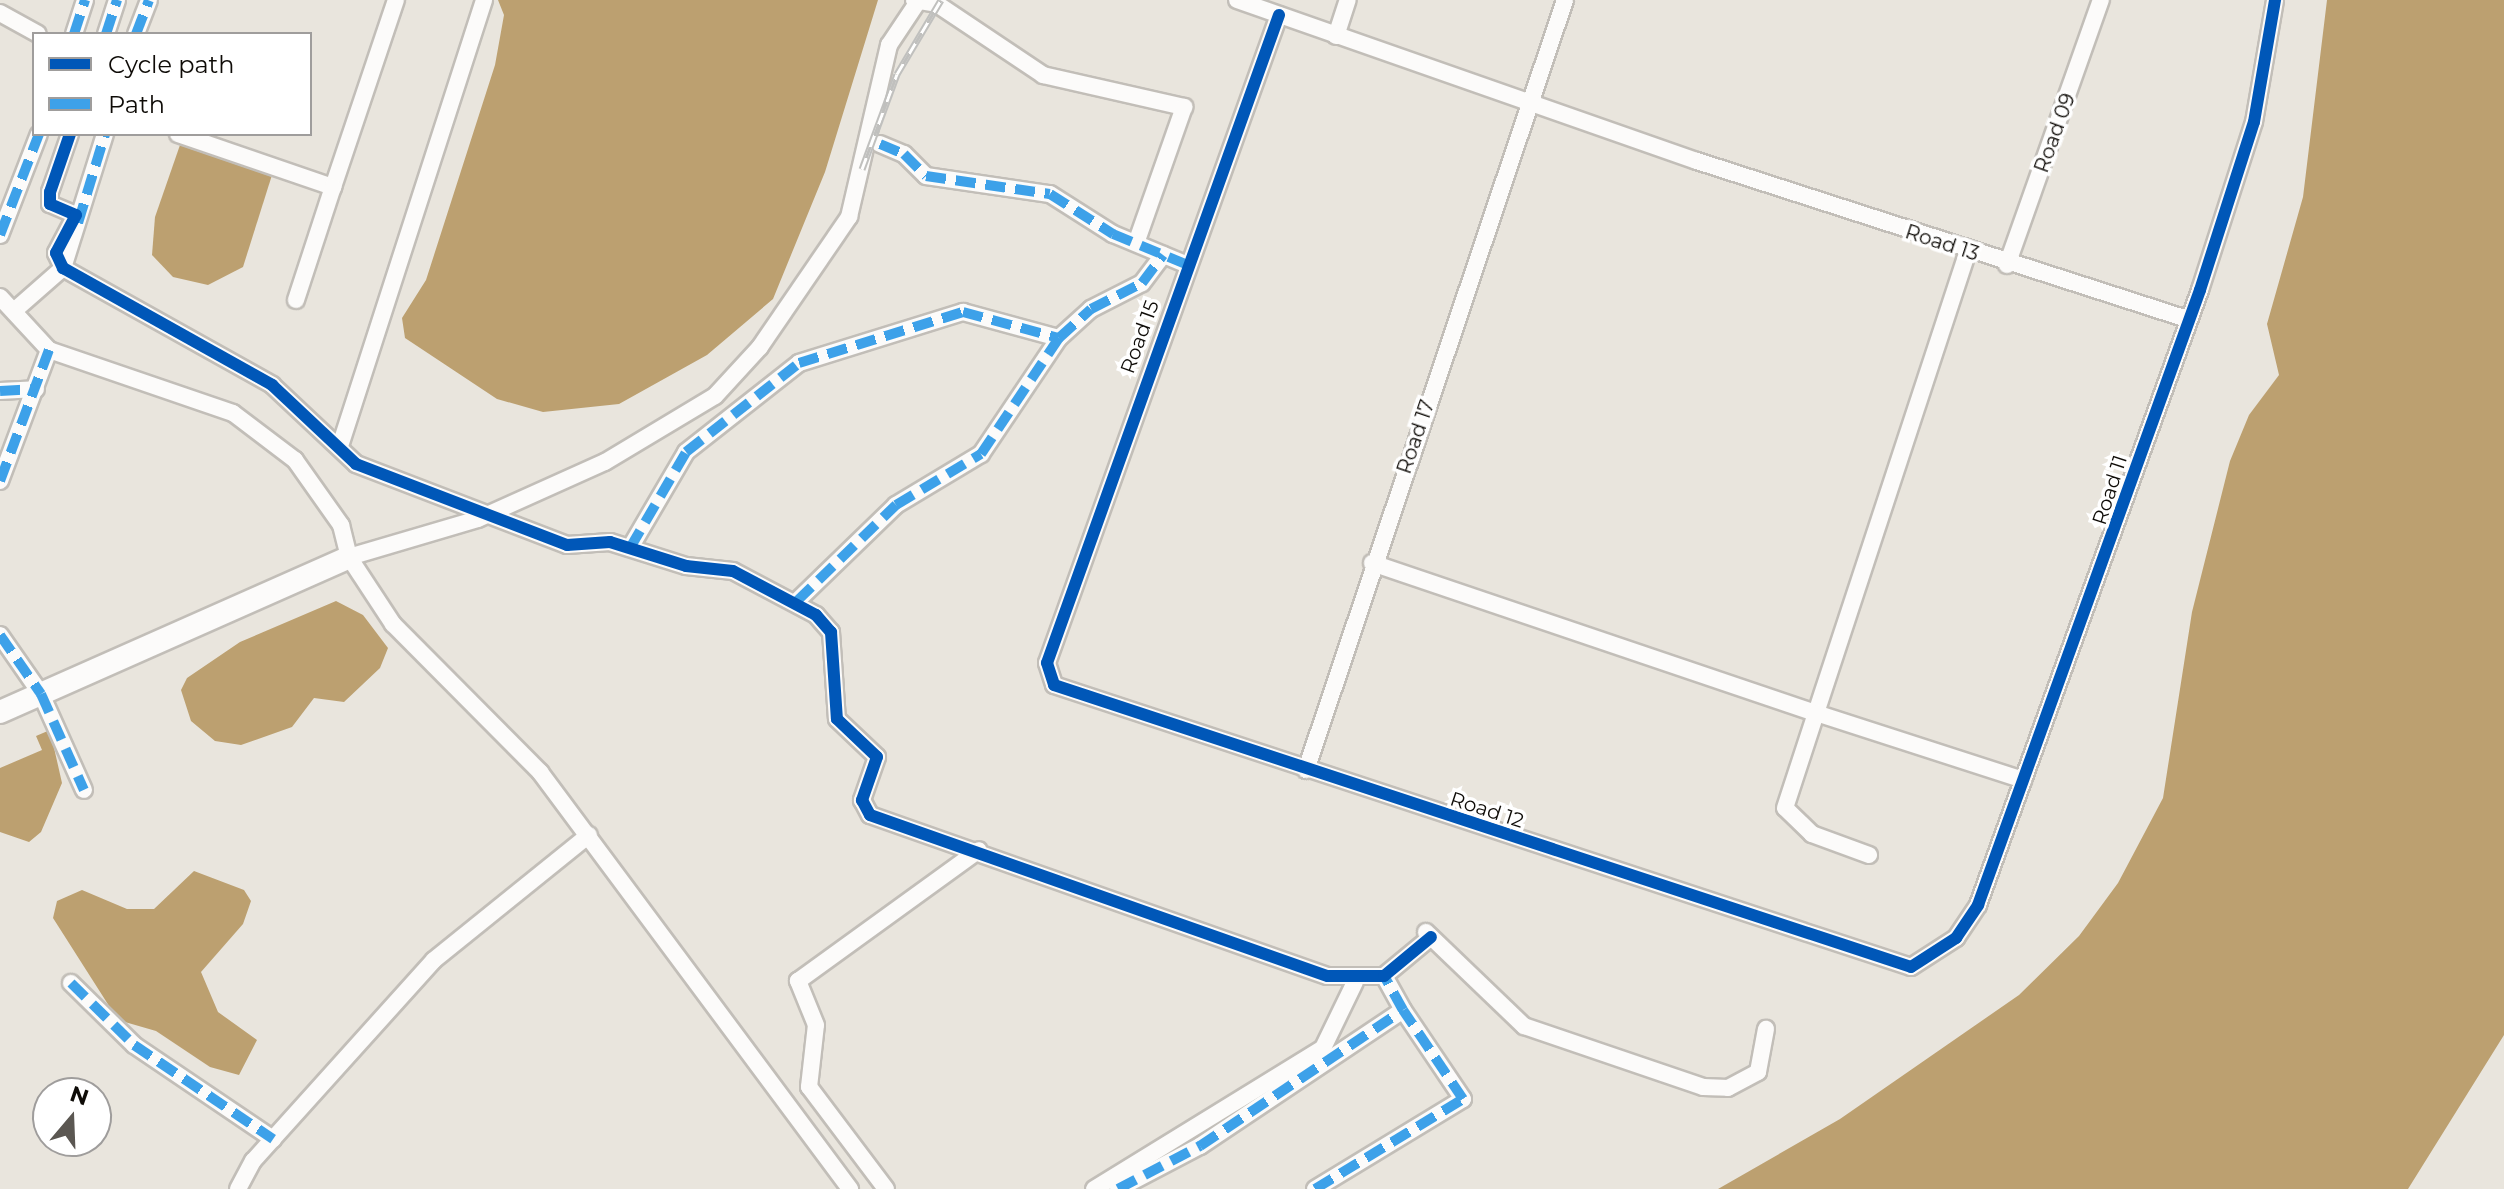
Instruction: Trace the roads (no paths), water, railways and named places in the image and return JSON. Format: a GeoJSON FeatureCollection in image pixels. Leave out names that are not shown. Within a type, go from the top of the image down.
{"type":"FeatureCollection","features":[{"type":"Feature","properties":{"kind":"street"},"geometry":{"type":"LineString","coordinates":[[75,32],[85,0]]}},
{"type":"Feature","properties":{"kind":"street"},"geometry":{"type":"LineString","coordinates":[[107,32],[117,0]]}},
{"type":"Feature","properties":{"kind":"street"},"geometry":{"type":"LineString","coordinates":[[137,32],[149,0]]}},
{"type":"Feature","properties":{"kind":"street"},"geometry":{"type":"LineString","coordinates":[[296,300],[396,0]]}},
{"type":"Feature","properties":{"kind":"street"},"geometry":{"type":"LineString","coordinates":[[340,446],[484,0]]}},
{"type":"Feature","properties":{"kind":"street"},"geometry":{"type":"LineString","coordinates":[[0,712],[349,557],[484,516],[692,412],[760,347],[849,217],[889,45],[917,0],[937,4],[1043,75],[1184,107],[1136,243]]}},
{"type":"Feature","properties":{"kind":"street","name":"Road 13"},"geometry":{"type":"LineString","coordinates":[[1237,0],[1529,105],[2007,265],[2187,319]]}},
{"type":"Feature","properties":{"kind":"street"},"geometry":{"type":"LineString","coordinates":[[1336,36],[1348,0]]}},
{"type":"Feature","properties":{"kind":"street","name":"Road 17"},"geometry":{"type":"LineString","coordinates":[[1306,770],[1372,563],[1565,0]]}},
{"type":"Feature","properties":{"kind":"street","name":"Road 09"},"geometry":{"type":"LineString","coordinates":[[2007,265],[2101,0]]}},
{"type":"Feature","properties":{"kind":"street","name":"Road 11"},"geometry":{"type":"LineString","coordinates":[[1923,964],[1970,924],[2104,567],[2254,122],[2275,0]]}},
{"type":"Feature","properties":{"kind":"street"},"geometry":{"type":"LineString","coordinates":[[0,13],[34,32]]}},
{"type":"Feature","properties":{"kind":"street","name":"Road 15"},"geometry":{"type":"LineString","coordinates":[[1047,675],[1188,265],[1279,15]]}},
{"type":"Feature","properties":{"kind":"street"},"geometry":{"type":"LineString","coordinates":[[0,235],[38,136]]}},
{"type":"Feature","properties":{"kind":"street"},"geometry":{"type":"LineString","coordinates":[[69,136],[50,192],[50,204],[76,215],[56,253],[63,268],[272,385],[373,473],[567,545],[598,540],[686,566],[733,571],[797,601],[831,632],[837,719],[877,757],[863,810],[1355,982],[1384,976],[1429,935],[1524,1026],[1703,1087],[1728,1088],[1758,1072],[1766,1029]]}},
{"type":"Feature","properties":{"kind":"street"},"geometry":{"type":"LineString","coordinates":[[15,310],[63,268],[104,136]]}},
{"type":"Feature","properties":{"kind":"street"},"geometry":{"type":"LineString","coordinates":[[184,136],[333,187]]}},
{"type":"Feature","properties":{"kind":"street"},"geometry":{"type":"LineString","coordinates":[[880,144],[904,154],[926,176],[1050,194],[1136,243],[1188,265]]}},
{"type":"Feature","properties":{"kind":"street"},"geometry":{"type":"LineString","coordinates":[[1869,855],[1812,834],[1785,808],[1968,252]]}},
{"type":"Feature","properties":{"kind":"street"},"geometry":{"type":"LineString","coordinates":[[797,601],[896,505],[981,454],[1059,338],[1091,309],[1142,283],[1163,255]]}},
{"type":"Feature","properties":{"kind":"street"},"geometry":{"type":"LineString","coordinates":[[0,297],[15,310],[33,340],[49,350],[181,393],[264,431],[322,494],[341,525],[349,557],[424,661],[540,772],[850,1189]]}},
{"type":"Feature","properties":{"kind":"street"},"geometry":{"type":"LineString","coordinates":[[630,548],[686,452],[799,363],[963,312],[1059,338]]}},
{"type":"Feature","properties":{"kind":"street"},"geometry":{"type":"LineString","coordinates":[[0,481],[49,350]]}},
{"type":"Feature","properties":{"kind":"street"},"geometry":{"type":"LineString","coordinates":[[0,391],[36,389]]}},
{"type":"Feature","properties":{"kind":"street"},"geometry":{"type":"LineString","coordinates":[[1372,563],[2023,780]]}},
{"type":"Feature","properties":{"kind":"street"},"geometry":{"type":"LineString","coordinates":[[0,635],[41,694],[84,790]]}},
{"type":"Feature","properties":{"kind":"street","name":"Road 12"},"geometry":{"type":"LineString","coordinates":[[1047,675],[1054,685],[1892,965],[1923,964]]}},
{"type":"Feature","properties":{"kind":"street"},"geometry":{"type":"LineString","coordinates":[[238,1189],[273,1139],[434,960],[589,835]]}},
{"type":"Feature","properties":{"kind":"street"},"geometry":{"type":"LineString","coordinates":[[886,1189],[809,1087],[816,1025],[798,981],[979,850]]}},
{"type":"Feature","properties":{"kind":"street"},"geometry":{"type":"LineString","coordinates":[[1315,1189],[1463,1099],[1384,976]]}},
{"type":"Feature","properties":{"kind":"street"},"geometry":{"type":"LineString","coordinates":[[1094,1189],[1323,1048],[1355,982]]}},
{"type":"Feature","properties":{"kind":"street"},"geometry":{"type":"LineString","coordinates":[[71,983],[134,1045],[273,1139]]}},
{"type":"Feature","properties":{"kind":"street"},"geometry":{"type":"LineString","coordinates":[[1118,1189],[1200,1146],[1403,1010]]}},
{"type":"Feature","properties":{"kind":"railway"},"geometry":{"type":"LineString","coordinates":[[862,169],[897,74],[941,0]]}}]}
